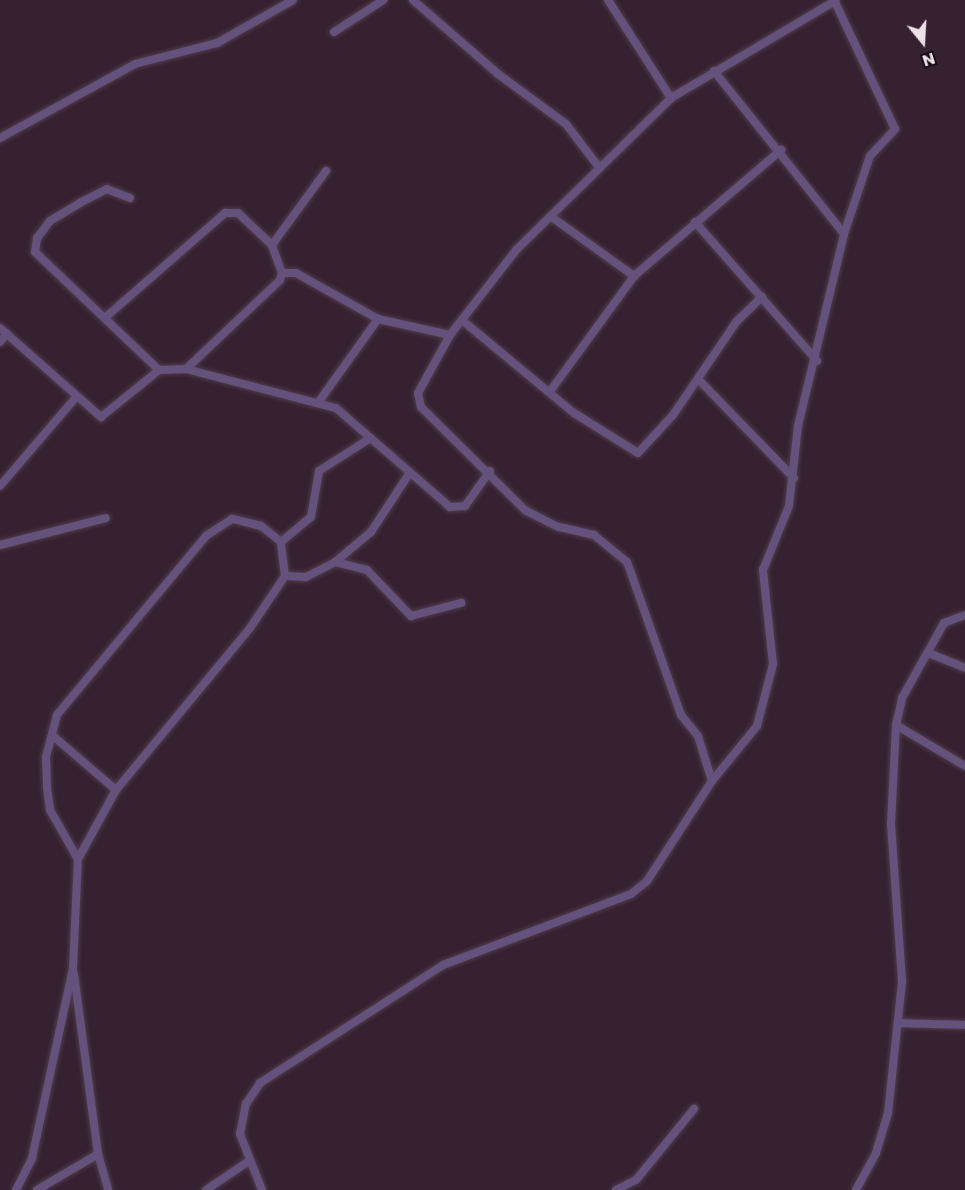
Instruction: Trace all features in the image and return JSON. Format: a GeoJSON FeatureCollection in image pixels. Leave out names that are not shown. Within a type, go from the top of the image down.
{"type":"FeatureCollection","features":[{"type":"Feature","properties":{"kind":"street"},"geometry":{"type":"LineString","coordinates":[[0,138],[135,64],[217,43],[294,0]]}},
{"type":"Feature","properties":{"kind":"street"},"geometry":{"type":"LineString","coordinates":[[334,32],[383,0]]}},
{"type":"Feature","properties":{"kind":"street"},"geometry":{"type":"LineString","coordinates":[[413,0],[498,74],[566,123],[598,166]]}},
{"type":"Feature","properties":{"kind":"street"},"geometry":{"type":"LineString","coordinates":[[608,0],[671,98]]}},
{"type":"Feature","properties":{"kind":"street"},"geometry":{"type":"LineString","coordinates":[[262,1190],[240,1134],[246,1104],[277,1068],[443,964],[631,894],[647,881],[712,781],[757,726],[773,664],[763,570],[794,478],[798,426],[817,361],[844,234],[870,156],[895,129],[896,121],[834,1],[671,98],[598,166],[553,218],[517,249],[450,335],[418,401],[490,471],[526,510],[558,527],[594,535],[627,562],[681,715],[698,736],[712,781]]}},
{"type":"Feature","properties":{"kind":"street"},"geometry":{"type":"LineString","coordinates":[[714,71],[781,150],[844,234]]}},
{"type":"Feature","properties":{"kind":"street"},"geometry":{"type":"LineString","coordinates":[[551,390],[634,276],[781,150]]}},
{"type":"Feature","properties":{"kind":"street"},"geometry":{"type":"LineString","coordinates":[[272,245],[326,171]]}},
{"type":"Feature","properties":{"kind":"street"},"geometry":{"type":"LineString","coordinates":[[130,198],[107,189],[50,221],[37,238],[35,252],[50,272],[107,316],[159,370]]}},
{"type":"Feature","properties":{"kind":"street"},"geometry":{"type":"LineString","coordinates":[[107,316],[225,213],[238,213],[272,245],[282,273],[280,280],[186,369]]}},
{"type":"Feature","properties":{"kind":"street"},"geometry":{"type":"LineString","coordinates":[[553,218],[634,276]]}},
{"type":"Feature","properties":{"kind":"street"},"geometry":{"type":"LineString","coordinates":[[695,222],[817,361]]}},
{"type":"Feature","properties":{"kind":"street"},"geometry":{"type":"LineString","coordinates":[[282,273],[296,273],[378,319],[450,335]]}},
{"type":"Feature","properties":{"kind":"street"},"geometry":{"type":"LineString","coordinates":[[462,321],[551,390],[574,413],[638,453],[698,379],[737,321],[762,297]]}},
{"type":"Feature","properties":{"kind":"street"},"geometry":{"type":"LineString","coordinates":[[320,400],[378,319]]}},
{"type":"Feature","properties":{"kind":"street"},"geometry":{"type":"LineString","coordinates":[[0,342],[3,331],[76,397],[106,416],[159,370],[186,369],[320,400],[409,474],[457,509],[465,506],[490,471]]}},
{"type":"Feature","properties":{"kind":"street"},"geometry":{"type":"LineString","coordinates":[[698,379],[794,478]]}},
{"type":"Feature","properties":{"kind":"street"},"geometry":{"type":"LineString","coordinates":[[0,486],[76,397]]}},
{"type":"Feature","properties":{"kind":"street"},"geometry":{"type":"LineString","coordinates":[[281,542],[311,517],[319,471],[369,439]]}},
{"type":"Feature","properties":{"kind":"street"},"geometry":{"type":"LineString","coordinates":[[285,576],[306,577],[335,562],[371,532],[409,474]]}},
{"type":"Feature","properties":{"kind":"street"},"geometry":{"type":"LineString","coordinates":[[0,545],[106,518]]}},
{"type":"Feature","properties":{"kind":"street"},"geometry":{"type":"LineString","coordinates":[[16,1190],[32,1158],[73,968],[78,859],[116,790],[250,628],[285,576],[281,542],[261,526],[232,519],[206,536],[57,715],[46,757],[50,810],[78,859]]}},
{"type":"Feature","properties":{"kind":"street"},"geometry":{"type":"LineString","coordinates":[[335,562],[367,570],[411,616],[461,603]]}},
{"type":"Feature","properties":{"kind":"street"},"geometry":{"type":"LineString","coordinates":[[856,1190],[876,1153],[888,1113],[898,1023],[900,898],[891,824],[896,725],[902,698],[931,654],[944,623],[965,615]]}},
{"type":"Feature","properties":{"kind":"street"},"geometry":{"type":"LineString","coordinates":[[931,654],[965,668]]}},
{"type":"Feature","properties":{"kind":"street"},"geometry":{"type":"LineString","coordinates":[[896,725],[965,766]]}},
{"type":"Feature","properties":{"kind":"street"},"geometry":{"type":"LineString","coordinates":[[52,735],[116,790]]}},
{"type":"Feature","properties":{"kind":"street"},"geometry":{"type":"LineString","coordinates":[[73,968],[98,1154],[108,1190]]}},
{"type":"Feature","properties":{"kind":"street"},"geometry":{"type":"LineString","coordinates":[[898,1023],[965,1025]]}},
{"type":"Feature","properties":{"kind":"street"},"geometry":{"type":"LineString","coordinates":[[616,1190],[636,1180],[694,1109]]}},
{"type":"Feature","properties":{"kind":"street"},"geometry":{"type":"LineString","coordinates":[[37,1190],[98,1154]]}},
{"type":"Feature","properties":{"kind":"street"},"geometry":{"type":"LineString","coordinates":[[206,1190],[249,1161]]}}]}
